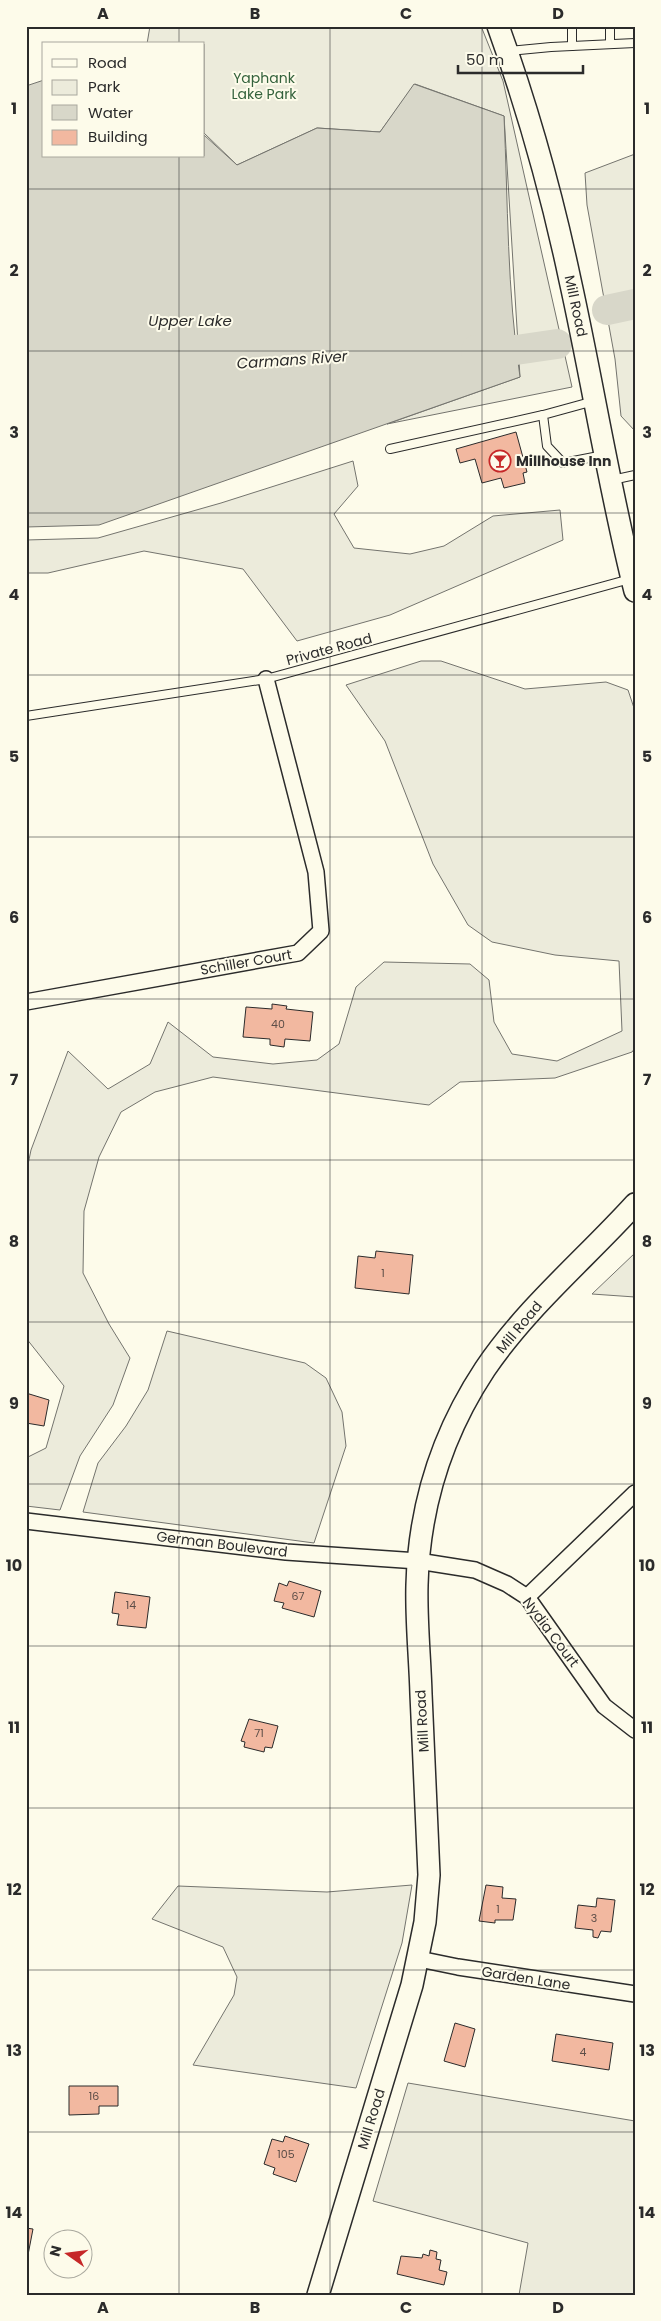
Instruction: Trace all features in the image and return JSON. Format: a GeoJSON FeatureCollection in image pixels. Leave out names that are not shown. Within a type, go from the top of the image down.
{"type":"FeatureCollection","features":[{"type":"Feature","properties":{"kind":"main road","name":"Mill Road"},"geometry":{"type":"LineString","coordinates":[[498,26],[508,52],[551,196],[633,585]]}},
{"type":"Feature","properties":{"kind":"main road","name":"Mill Road"},"geometry":{"type":"LineString","coordinates":[[318,2295],[418,1959],[427,1905],[429,1875],[416,1587],[425,1510],[437,1463],[452,1428],[475,1385],[497,1353],[523,1321],[635,1204]]}},
{"type":"Feature","properties":{"kind":"street","name":"Schiller Court"},"geometry":{"type":"LineString","coordinates":[[26,1002],[298,953],[321,931],[316,872],[266,679]]}},
{"type":"Feature","properties":{"kind":"street"},"geometry":{"type":"LineString","coordinates":[[527,1597],[635,1493]]}},
{"type":"Feature","properties":{"kind":"street","name":"German Boulevard"},"geometry":{"type":"LineString","coordinates":[[26,1521],[286,1552],[418,1561]]}},
{"type":"Feature","properties":{"kind":"street","name":"Nydia Court"},"geometry":{"type":"LineString","coordinates":[[418,1561],[475,1570],[507,1584],[527,1597],[604,1706],[635,1730]]}},
{"type":"Feature","properties":{"kind":"street","name":"Garden Lane"},"geometry":{"type":"LineString","coordinates":[[418,1959],[458,1967],[635,1994]]}},
{"type":"Feature","properties":{"kind":"lane"},"geometry":{"type":"LineString","coordinates":[[572,26],[572,46]]}},
{"type":"Feature","properties":{"kind":"lane"},"geometry":{"type":"LineString","coordinates":[[610,26],[610,44]]}},
{"type":"Feature","properties":{"kind":"lane"},"geometry":{"type":"LineString","coordinates":[[508,52],[635,43]]}},
{"type":"Feature","properties":{"kind":"lane"},"geometry":{"type":"LineString","coordinates":[[390,449],[543,416],[595,401]]}},
{"type":"Feature","properties":{"kind":"lane"},"geometry":{"type":"LineString","coordinates":[[543,416],[547,446],[563,463],[606,454]]}},
{"type":"Feature","properties":{"kind":"lane"},"geometry":{"type":"LineString","coordinates":[[611,480],[635,475]]}},
{"type":"Feature","properties":{"kind":"lane","name":"Private Road"},"geometry":{"type":"LineString","coordinates":[[26,716],[266,679],[633,585]]}},
{"type":"Feature","properties":{"kind":"green space","name":"Yaphank Lake Park"},"geometry":{"type":"Polygon","coordinates":[[[150,26],[481,26],[503,81],[572,387],[387,424],[520,377],[504,116],[415,84],[380,132],[317,128],[237,165],[205,134],[205,42],[147,42],[150,26]]]}},
{"type":"Feature","properties":{"kind":"green space"},"geometry":{"type":"Polygon","coordinates":[[[635,154],[635,431],[621,416],[615,359],[587,205],[585,173],[635,154]]]}},
{"type":"Feature","properties":{"kind":"green space"},"geometry":{"type":"Polygon","coordinates":[[[353,461],[358,486],[334,514],[354,548],[410,554],[444,546],[493,516],[560,510],[563,540],[390,615],[297,641],[243,569],[144,551],[48,573],[26,573],[26,540],[98,538],[221,503],[353,461]]]}},
{"type":"Feature","properties":{"kind":"green space"},"geometry":{"type":"Polygon","coordinates":[[[421,661],[441,661],[525,689],[606,682],[628,690],[635,711],[635,1048],[632,1052],[555,1078],[460,1082],[429,1105],[213,1077],[155,1092],[121,1112],[99,1157],[84,1211],[83,1273],[109,1324],[130,1358],[113,1405],[80,1456],[60,1510],[26,1506],[26,1458],[46,1448],[64,1386],[26,1338],[26,1174],[31,1150],[68,1051],[108,1089],[150,1064],[168,1022],[213,1057],[273,1064],[317,1060],[339,1044],[356,987],[384,962],[470,964],[489,980],[494,1022],[512,1054],[557,1061],[622,1031],[619,961],[555,955],[492,942],[468,925],[433,864],[385,741],[346,685],[421,661]]]}},
{"type":"Feature","properties":{"kind":"green space"},"geometry":{"type":"Polygon","coordinates":[[[635,1253],[635,1297],[592,1294],[635,1253]]]}},
{"type":"Feature","properties":{"kind":"green space"},"geometry":{"type":"Polygon","coordinates":[[[167,1331],[305,1363],[326,1378],[342,1412],[346,1446],[314,1543],[83,1512],[98,1463],[126,1426],[148,1390],[167,1331]]]}},
{"type":"Feature","properties":{"kind":"green space"},"geometry":{"type":"Polygon","coordinates":[[[412,1885],[402,1943],[356,2088],[193,2065],[234,1995],[237,1977],[223,1947],[152,1919],[178,1886],[327,1892],[412,1885]]]}},
{"type":"Feature","properties":{"kind":"green space"},"geometry":{"type":"Polygon","coordinates":[[[408,2083],[635,2121],[635,2295],[519,2295],[528,2243],[373,2201],[408,2083]]]}},
{"type":"Feature","properties":{"kind":"water","name":"Upper Lake"},"geometry":{"type":"Polygon","coordinates":[[[42,81],[42,158],[205,158],[205,136],[237,165],[317,128],[380,132],[414,84],[504,116],[510,279],[520,377],[99,525],[26,527],[26,86],[42,81]]]}},
{"type":"Feature","properties":{"kind":"building","name":"Millhouse Inn"},"geometry":{"type":"Polygon","coordinates":[[[516,432],[527,472],[523,473],[525,483],[504,488],[501,478],[482,483],[475,459],[460,463],[456,449],[516,432]]]}},
{"type":"Feature","properties":{"kind":"building"},"geometry":{"type":"Polygon","coordinates":[[[272,1004],[287,1006],[286,1009],[313,1012],[310,1041],[285,1039],[284,1047],[270,1045],[270,1039],[243,1037],[246,1007],[272,1009],[272,1004]]]}},
{"type":"Feature","properties":{"kind":"building"},"geometry":{"type":"Polygon","coordinates":[[[376,1251],[413,1255],[409,1294],[355,1288],[358,1256],[375,1258],[376,1251]]]}},
{"type":"Feature","properties":{"kind":"building"},"geometry":{"type":"Polygon","coordinates":[[[26,1393],[49,1400],[44,1426],[26,1423],[26,1393]]]}},
{"type":"Feature","properties":{"kind":"building"},"geometry":{"type":"Polygon","coordinates":[[[289,1581],[321,1591],[314,1617],[282,1608],[284,1603],[274,1601],[279,1583],[287,1586],[289,1581]]]}},
{"type":"Feature","properties":{"kind":"building"},"geometry":{"type":"Polygon","coordinates":[[[115,1592],[150,1597],[146,1628],[117,1625],[119,1614],[112,1613],[115,1592]]]}},
{"type":"Feature","properties":{"kind":"building"},"geometry":{"type":"Polygon","coordinates":[[[249,1719],[278,1726],[272,1748],[265,1747],[264,1752],[244,1747],[245,1742],[241,1741],[249,1719]]]}},
{"type":"Feature","properties":{"kind":"building"},"geometry":{"type":"Polygon","coordinates":[[[486,1885],[503,1887],[502,1898],[516,1899],[513,1920],[495,1920],[495,1923],[479,1921],[486,1885]]]}},
{"type":"Feature","properties":{"kind":"building"},"geometry":{"type":"Polygon","coordinates":[[[597,1898],[615,1900],[611,1932],[601,1931],[598,1938],[593,1937],[593,1930],[575,1928],[578,1905],[596,1907],[597,1898]]]}},
{"type":"Feature","properties":{"kind":"building"},"geometry":{"type":"Polygon","coordinates":[[[455,2023],[475,2029],[465,2067],[444,2061],[455,2023]]]}},
{"type":"Feature","properties":{"kind":"building"},"geometry":{"type":"Polygon","coordinates":[[[556,2034],[613,2043],[609,2070],[552,2061],[556,2034]]]}},
{"type":"Feature","properties":{"kind":"building"},"geometry":{"type":"Polygon","coordinates":[[[69,2086],[118,2086],[118,2106],[99,2106],[99,2114],[69,2115],[69,2086]]]}},
{"type":"Feature","properties":{"kind":"building"},"geometry":{"type":"Polygon","coordinates":[[[285,2136],[309,2144],[296,2182],[273,2174],[275,2168],[264,2164],[272,2139],[283,2142],[285,2136]]]}},
{"type":"Feature","properties":{"kind":"building"},"geometry":{"type":"Polygon","coordinates":[[[26,2228],[33,2229],[27,2260],[26,2260],[26,2228]]]}},
{"type":"Feature","properties":{"kind":"building"},"geometry":{"type":"Polygon","coordinates":[[[430,2250],[437,2252],[436,2259],[441,2260],[439,2270],[447,2272],[444,2285],[397,2274],[401,2256],[422,2258],[423,2254],[429,2256],[430,2250]]]}},
{"type":"Feature","properties":{"kind":"waterway","name":"Carmans River"},"geometry":{"type":"LineString","coordinates":[[607,310],[635,304]]}},
{"type":"Feature","properties":{"kind":"waterway","name":"Carmans River"},"geometry":{"type":"LineString","coordinates":[[476,350],[516,350],[557,344]]}},
{"type":"Feature","properties":{"kind":"place","name":"Millhouse Inn"},"geometry":{"type":"Point","coordinates":[500,461]}}]}
